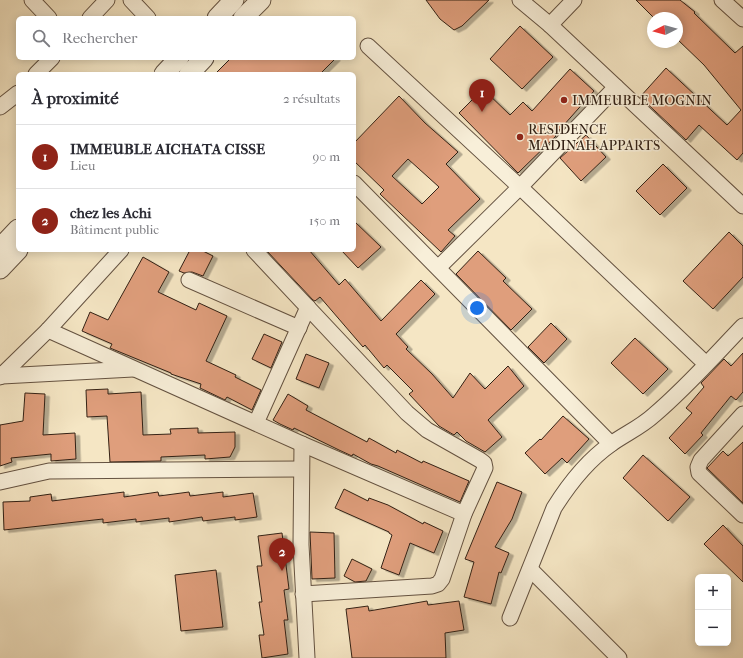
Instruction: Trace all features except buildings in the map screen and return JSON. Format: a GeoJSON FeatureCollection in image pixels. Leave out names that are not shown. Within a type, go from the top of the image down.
{"type":"FeatureCollection","features":[{"type":"Feature","properties":{"kind":"street"},"geometry":{"type":"LineString","coordinates":[[32,0],[47,16]]}},
{"type":"Feature","properties":{"kind":"street"},"geometry":{"type":"LineString","coordinates":[[92,16],[107,0]]}},
{"type":"Feature","properties":{"kind":"street"},"geometry":{"type":"LineString","coordinates":[[131,0],[146,16]]}},
{"type":"Feature","properties":{"kind":"street"},"geometry":{"type":"LineString","coordinates":[[219,16],[234,0]]}},
{"type":"Feature","properties":{"kind":"street"},"geometry":{"type":"LineString","coordinates":[[245,16],[261,0]]}},
{"type":"Feature","properties":{"kind":"street"},"geometry":{"type":"LineString","coordinates":[[520,0],[550,25],[743,206]]}},
{"type":"Feature","properties":{"kind":"street"},"geometry":{"type":"LineString","coordinates":[[550,25],[574,0]]}},
{"type":"Feature","properties":{"kind":"street"},"geometry":{"type":"LineString","coordinates":[[722,0],[743,19]]}},
{"type":"Feature","properties":{"kind":"street"},"geometry":{"type":"LineString","coordinates":[[368,46],[520,187],[706,364]]}},
{"type":"Feature","properties":{"kind":"street"},"geometry":{"type":"LineString","coordinates":[[38,72],[50,60]]}},
{"type":"Feature","properties":{"kind":"street"},"geometry":{"type":"LineString","coordinates":[[166,72],[177,60]]}},
{"type":"Feature","properties":{"kind":"street"},"geometry":{"type":"LineString","coordinates":[[439,267],[520,187],[616,87]]}},
{"type":"Feature","properties":{"kind":"street"},"geometry":{"type":"LineString","coordinates":[[0,107],[16,95]]}},
{"type":"Feature","properties":{"kind":"street"},"geometry":{"type":"LineString","coordinates":[[356,184],[611,444]]}},
{"type":"Feature","properties":{"kind":"street"},"geometry":{"type":"LineString","coordinates":[[0,248],[16,231]]}},
{"type":"Feature","properties":{"kind":"street"},"geometry":{"type":"LineString","coordinates":[[0,270],[16,252]]}},
{"type":"Feature","properties":{"kind":"street"},"geometry":{"type":"LineString","coordinates":[[1,376],[48,330],[119,252]]}},
{"type":"Feature","properties":{"kind":"street"},"geometry":{"type":"LineString","coordinates":[[256,252],[416,422],[484,463],[485,468],[464,514],[442,579],[438,584],[432,586],[302,594]]}},
{"type":"Feature","properties":{"kind":"street"},"geometry":{"type":"LineString","coordinates":[[189,280],[299,328]]}},
{"type":"Feature","properties":{"kind":"street"},"geometry":{"type":"LineString","coordinates":[[256,423],[308,307]]}},
{"type":"Feature","properties":{"kind":"street"},"geometry":{"type":"LineString","coordinates":[[510,618],[557,503],[588,463],[611,444],[636,430],[654,416],[743,326]]}},
{"type":"Feature","properties":{"kind":"street"},"geometry":{"type":"LineString","coordinates":[[48,330],[302,444],[464,514]]}},
{"type":"Feature","properties":{"kind":"street"},"geometry":{"type":"LineString","coordinates":[[1,376],[136,369]]}},
{"type":"Feature","properties":{"kind":"street"},"geometry":{"type":"LineString","coordinates":[[743,414],[701,460],[698,467],[699,473],[743,515]]}},
{"type":"Feature","properties":{"kind":"street"},"geometry":{"type":"LineString","coordinates":[[302,444],[300,469],[302,594],[307,658]]}},
{"type":"Feature","properties":{"kind":"street"},"geometry":{"type":"LineString","coordinates":[[0,482],[49,471],[300,469]]}},
{"type":"Feature","properties":{"kind":"street"},"geometry":{"type":"LineString","coordinates":[[530,569],[619,658]]}},
{"type":"Feature","properties":{"kind":"place","name":"IMMEUBLE MOGNIN"},"geometry":{"type":"Point","coordinates":[564,100]}},
{"type":"Feature","properties":{"kind":"place","name":"IMMEUBLE AICHATA CISSE"},"geometry":{"type":"Point","coordinates":[482,112]}},
{"type":"Feature","properties":{"kind":"place","name":"RESIDENCE MADINAH APPARTS"},"geometry":{"type":"Point","coordinates":[520,137]}},
{"type":"Feature","properties":{"kind":"place","name":"chez les Achi"},"geometry":{"type":"Point","coordinates":[282,571]}}]}
